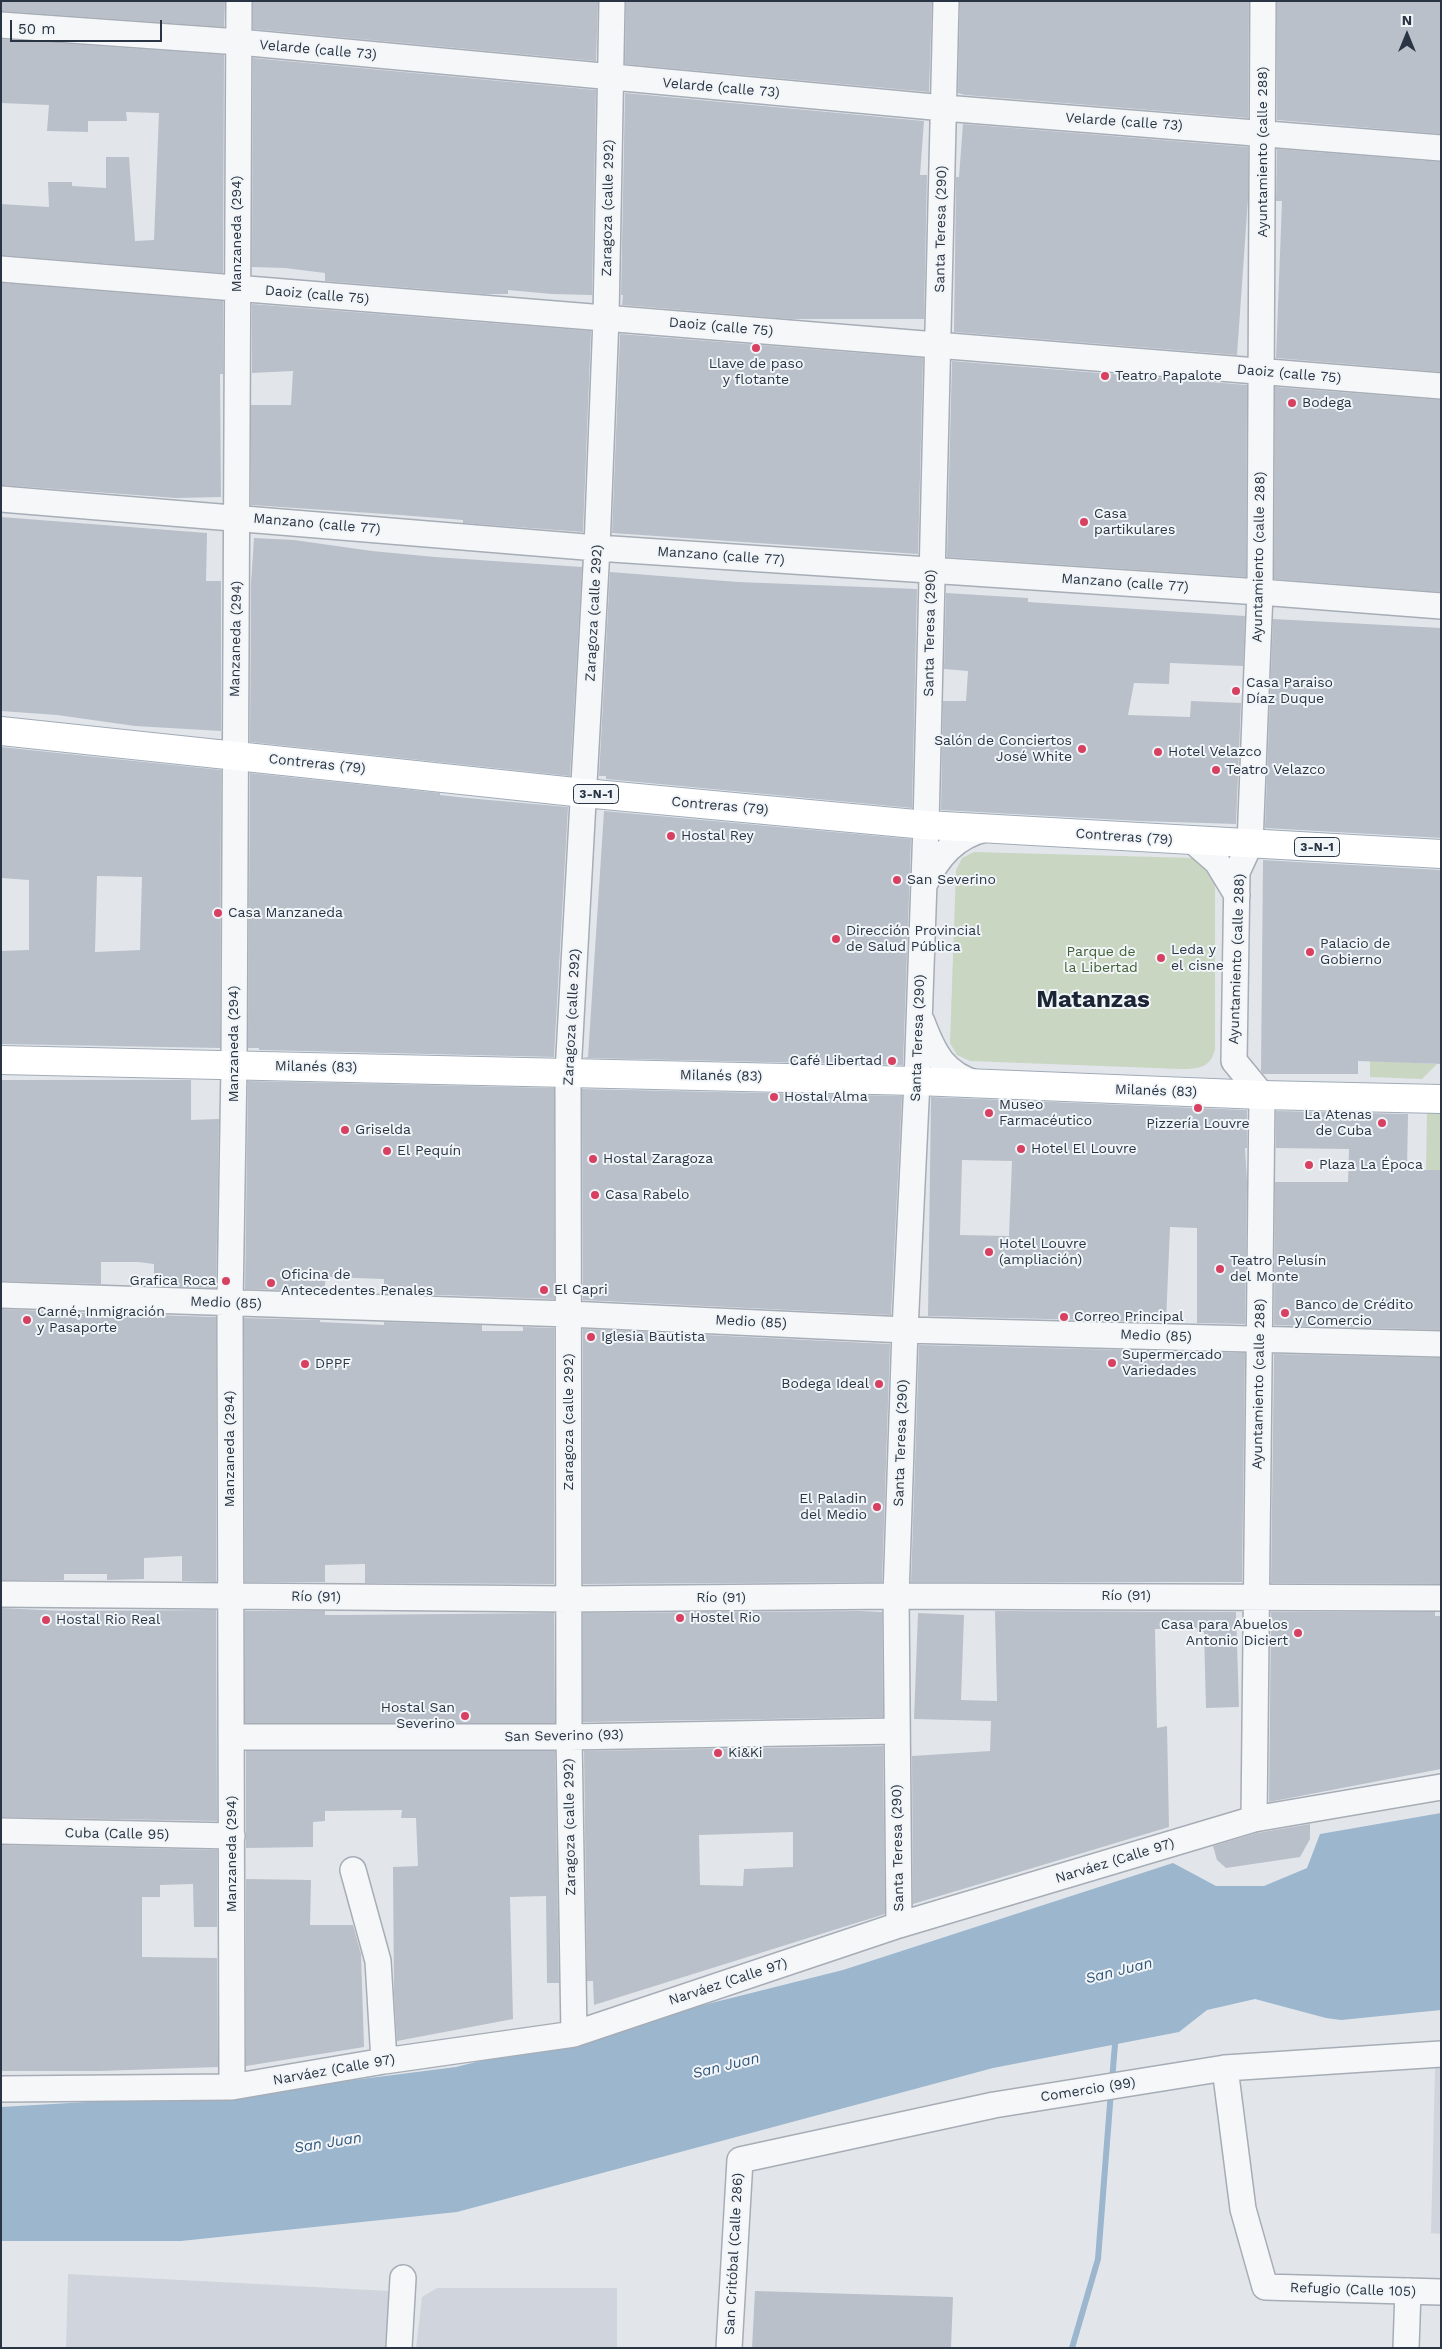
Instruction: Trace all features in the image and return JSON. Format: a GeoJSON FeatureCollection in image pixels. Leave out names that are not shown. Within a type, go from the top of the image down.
{"type":"FeatureCollection","features":[{"type":"Feature","properties":{"kind":"main road","name":"Contreras (79)"},"geometry":{"type":"LineString","coordinates":[[1,731],[584,793],[926,825],[1441,854]]}},
{"type":"Feature","properties":{"kind":"main road","name":"Milanés (83)"},"geometry":{"type":"LineString","coordinates":[[1,1060],[917,1081],[1262,1095],[1441,1099]]}},
{"type":"Feature","properties":{"kind":"street","name":"Manzaneda (294)"},"geometry":{"type":"LineString","coordinates":[[232,2087],[230,1304],[234,1065],[238,1]]}},
{"type":"Feature","properties":{"kind":"street","name":"Zaragoza (calle 292)"},"geometry":{"type":"LineString","coordinates":[[574,2034],[569,1737],[568,1073],[598,548],[606,318],[612,1]]}},
{"type":"Feature","properties":{"kind":"street","name":"Santa Teresa (290)"},"geometry":{"type":"LineString","coordinates":[[899,1925],[896,1596],[926,825],[946,1]]}},
{"type":"Feature","properties":{"kind":"street","name":"Ayuntamiento (calle 288)"},"geometry":{"type":"LineString","coordinates":[[1254,1819],[1262,1095],[1234,1061],[1237,872],[1250,844],[1260,592],[1263,1]]}},
{"type":"Feature","properties":{"kind":"street","name":"Velarde (calle 73)"},"geometry":{"type":"LineString","coordinates":[[1,26],[239,42],[944,108],[1441,148]]}},
{"type":"Feature","properties":{"kind":"street","name":"Daoiz (calle 75)"},"geometry":{"type":"LineString","coordinates":[[1,269],[1441,386]]}},
{"type":"Feature","properties":{"kind":"street","name":"Manzano (calle 77)"},"geometry":{"type":"LineString","coordinates":[[1,499],[598,548],[1260,592],[1441,606]]}},
{"type":"Feature","properties":{"kind":"street"},"geometry":{"type":"LineString","coordinates":[[924,885],[941,856],[953,844],[964,836],[985,829]]}},
{"type":"Feature","properties":{"kind":"street"},"geometry":{"type":"LineString","coordinates":[[1193,841],[1217,862],[1237,894]]}},
{"type":"Feature","properties":{"kind":"street"},"geometry":{"type":"LineString","coordinates":[[920,1015],[927,1035],[944,1066],[963,1080],[979,1084]]}},
{"type":"Feature","properties":{"kind":"street"},"geometry":{"type":"LineString","coordinates":[[1194,1092],[1216,1083],[1230,1070],[1234,1061]]}},
{"type":"Feature","properties":{"kind":"street","name":"Medio (85)"},"geometry":{"type":"LineString","coordinates":[[1,1294],[230,1304],[569,1314],[905,1330],[1441,1344]]}},
{"type":"Feature","properties":{"kind":"street","name":"Río (91)"},"geometry":{"type":"LineString","coordinates":[[1,1594],[569,1599],[896,1596],[1441,1598]]}},
{"type":"Feature","properties":{"kind":"street","name":"San Severino (93)"},"geometry":{"type":"LineString","coordinates":[[232,1737],[569,1737],[896,1731]]}},
{"type":"Feature","properties":{"kind":"street","name":"Narváez (Calle 97)"},"geometry":{"type":"LineString","coordinates":[[1,2089],[232,2087],[384,2061],[574,2034],[899,1925],[1254,1819],[1441,1788]]}},
{"type":"Feature","properties":{"kind":"street","name":"Cuba (Calle 95)"},"geometry":{"type":"LineString","coordinates":[[1,1831],[232,1836]]}},
{"type":"Feature","properties":{"kind":"street"},"geometry":{"type":"LineString","coordinates":[[353,1870],[378,1961],[384,2061]]}},
{"type":"Feature","properties":{"kind":"street","name":"Comercio (99)"},"geometry":{"type":"LineString","coordinates":[[740,2160],[994,2105],[1225,2068],[1441,2054]]}},
{"type":"Feature","properties":{"kind":"street","name":"Refugio (Calle 105)"},"geometry":{"type":"LineString","coordinates":[[1225,2068],[1243,2209],[1265,2287],[1441,2292]]}},
{"type":"Feature","properties":{"kind":"street","name":"San Critóbal (Calle 286)"},"geometry":{"type":"LineString","coordinates":[[730,2348],[740,2160]]}},
{"type":"Feature","properties":{"kind":"street"},"geometry":{"type":"LineString","coordinates":[[399,2348],[403,2278]]}},
{"type":"Feature","properties":{"kind":"street"},"geometry":{"type":"LineString","coordinates":[[1406,2348],[1408,2291]]}},
{"type":"Feature","properties":{"kind":"shaded area"},"geometry":{"type":"Polygon","coordinates":[[[1441,2067],[1441,2234],[1431,2233],[1435,2068],[1441,2067]]]}},
{"type":"Feature","properties":{"kind":"shaded area"},"geometry":{"type":"Polygon","coordinates":[[[68,2274],[390,2291],[385,2348],[66,2348],[68,2274]]]}},
{"type":"Feature","properties":{"kind":"shaded area"},"geometry":{"type":"Polygon","coordinates":[[[437,2288],[617,2288],[617,2348],[416,2348],[422,2297],[437,2288]]]}},
{"type":"Feature","properties":{"kind":"green space","name":"Parque de la Libertad"},"geometry":{"type":"Polygon","coordinates":[[[974,852],[1194,858],[1215,874],[1215,1049],[1207,1064],[1193,1069],[1181,1069],[970,1061],[957,1055],[950,1043],[956,870],[962,858],[974,852]]]}},
{"type":"Feature","properties":{"kind":"green space"},"geometry":{"type":"Polygon","coordinates":[[[1370,1061],[1437,1064],[1422,1079],[1370,1077],[1370,1061]]]}},
{"type":"Feature","properties":{"kind":"green space"},"geometry":{"type":"Polygon","coordinates":[[[1427,1110],[1441,1110],[1441,1170],[1426,1170],[1427,1110]]]}},
{"type":"Feature","properties":{"kind":"water","name":"San Juan"},"geometry":{"type":"Polygon","coordinates":[[[1441,1813],[1441,2010],[1341,2020],[1326,2018],[1255,1999],[1207,2010],[1179,2032],[993,2068],[457,2212],[181,2241],[1,2241],[1,2107],[259,2092],[456,2067],[843,1970],[1173,1863],[1216,1886],[1264,1886],[1307,1868],[1320,1834],[1441,1813]]]}},
{"type":"Feature","properties":{"kind":"building"},"geometry":{"type":"Polygon","coordinates":[[[1,1],[225,1],[224,27],[1,11],[1,1]]]}},
{"type":"Feature","properties":{"kind":"building"},"geometry":{"type":"Polygon","coordinates":[[[253,1],[598,1],[596,61],[253,29],[253,1]]]}},
{"type":"Feature","properties":{"kind":"building"},"geometry":{"type":"Polygon","coordinates":[[[626,1],[932,1],[929,92],[625,64],[626,1]]]}},
{"type":"Feature","properties":{"kind":"building"},"geometry":{"type":"Polygon","coordinates":[[[960,1],[1249,1],[1248,118],[958,93],[960,1]]]}},
{"type":"Feature","properties":{"kind":"building"},"geometry":{"type":"Polygon","coordinates":[[[1277,1],[1441,1],[1441,134],[1277,120],[1277,1]]]}},
{"type":"Feature","properties":{"kind":"building"},"geometry":{"type":"Polygon","coordinates":[[[1,39],[224,55],[223,273],[1,255],[1,204],[49,207],[48,182],[72,182],[72,186],[106,188],[106,157],[129,157],[135,241],[154,240],[159,113],[126,112],[127,121],[88,121],[88,132],[47,131],[49,105],[1,103],[1,39]]]}},
{"type":"Feature","properties":{"kind":"building"},"geometry":{"type":"Polygon","coordinates":[[[253,58],[596,90],[592,295],[508,290],[508,294],[484,294],[325,281],[325,273],[285,268],[252,267],[253,58]]]}},
{"type":"Feature","properties":{"kind":"building"},"geometry":{"type":"Polygon","coordinates":[[[625,93],[924,121],[920,175],[927,175],[924,319],[790,319],[622,305],[625,93]]]}},
{"type":"Feature","properties":{"kind":"building"},"geometry":{"type":"Polygon","coordinates":[[[963,124],[1248,147],[1248,199],[1237,355],[954,332],[956,177],[959,177],[963,124]]]}},
{"type":"Feature","properties":{"kind":"building"},"geometry":{"type":"Polygon","coordinates":[[[1277,149],[1441,162],[1441,372],[1276,358],[1282,201],[1276,201],[1277,149]]]}},
{"type":"Feature","properties":{"kind":"building"},"geometry":{"type":"Polygon","coordinates":[[[1,283],[223,301],[223,374],[220,374],[221,497],[176,498],[1,485],[1,283]]]}},
{"type":"Feature","properties":{"kind":"building"},"geometry":{"type":"Polygon","coordinates":[[[252,304],[591,331],[583,532],[463,523],[463,520],[251,505],[251,405],[291,405],[293,371],[252,373],[252,304]]]}},
{"type":"Feature","properties":{"kind":"building"},"geometry":{"type":"Polygon","coordinates":[[[620,334],[923,358],[918,554],[612,533],[620,334]]]}},
{"type":"Feature","properties":{"kind":"building"},"geometry":{"type":"Polygon","coordinates":[[[952,361],[1247,385],[1246,577],[947,557],[952,361]]]}},
{"type":"Feature","properties":{"kind":"building"},"geometry":{"type":"Polygon","coordinates":[[[1275,387],[1441,400],[1441,592],[1274,579],[1275,387]]]}},
{"type":"Feature","properties":{"kind":"building"},"geometry":{"type":"Polygon","coordinates":[[[1,517],[207,533],[206,581],[221,581],[221,731],[135,726],[57,715],[1,711],[1,517]]]}},
{"type":"Feature","properties":{"kind":"building"},"geometry":{"type":"Polygon","coordinates":[[[254,538],[294,540],[372,551],[435,557],[582,567],[570,776],[250,742],[251,583],[254,538]]]}},
{"type":"Feature","properties":{"kind":"building"},"geometry":{"type":"Polygon","coordinates":[[[610,572],[738,582],[917,589],[912,808],[606,779],[606,776],[599,776],[610,572]]]}},
{"type":"Feature","properties":{"kind":"building"},"geometry":{"type":"Polygon","coordinates":[[[946,593],[1028,598],[1028,602],[1245,616],[1243,666],[1170,663],[1169,684],[1134,683],[1128,715],[1190,717],[1191,701],[1241,703],[1236,824],[1140,821],[941,810],[943,701],[966,701],[968,671],[944,669],[946,593]]]}},
{"type":"Feature","properties":{"kind":"building"},"geometry":{"type":"Polygon","coordinates":[[[1273,619],[1441,628],[1441,838],[1265,828],[1273,619]]]}},
{"type":"Feature","properties":{"kind":"building"},"geometry":{"type":"Polygon","coordinates":[[[1,747],[221,770],[220,1048],[1,1044],[1,951],[29,950],[29,880],[1,878],[1,747]],[[97,876],[95,952],[140,950],[142,877],[97,876]]]}},
{"type":"Feature","properties":{"kind":"building"},"geometry":{"type":"Polygon","coordinates":[[[250,773],[440,793],[440,795],[467,798],[568,807],[554,1057],[259,1050],[259,1048],[248,1048],[250,773]]]}},
{"type":"Feature","properties":{"kind":"building"},"geometry":{"type":"Polygon","coordinates":[[[604,811],[911,839],[903,1065],[583,1058],[588,1057],[604,811]]]}},
{"type":"Feature","properties":{"kind":"building"},"geometry":{"type":"Polygon","coordinates":[[[1263,860],[1441,870],[1441,1064],[1358,1061],[1358,1074],[1263,1074],[1261,1071],[1263,860]]]}},
{"type":"Feature","properties":{"kind":"building"},"geometry":{"type":"Polygon","coordinates":[[[1,1080],[191,1080],[191,1120],[219,1119],[216,1288],[154,1286],[154,1264],[138,1262],[101,1262],[101,1284],[1,1281],[1,1080]]]}},
{"type":"Feature","properties":{"kind":"building"},"geometry":{"type":"Polygon","coordinates":[[[248,1081],[554,1088],[554,1299],[384,1293],[384,1279],[326,1277],[324,1291],[245,1289],[248,1081]]]}},
{"type":"Feature","properties":{"kind":"building"},"geometry":{"type":"Polygon","coordinates":[[[582,1089],[902,1096],[891,1315],[583,1300],[582,1089]]]}},
{"type":"Feature","properties":{"kind":"building"},"geometry":{"type":"Polygon","coordinates":[[[931,1097],[1247,1110],[1247,1148],[1245,1148],[1247,1181],[1245,1324],[1197,1323],[1197,1228],[1170,1227],[1166,1322],[928,1316],[931,1097]],[[962,1160],[960,1235],[1009,1236],[1012,1161],[962,1160]]]}},
{"type":"Feature","properties":{"kind":"building"},"geometry":{"type":"Polygon","coordinates":[[[1276,1111],[1408,1114],[1407,1170],[1441,1170],[1441,1330],[1274,1325],[1275,1182],[1348,1182],[1349,1149],[1276,1148],[1276,1111]]]}},
{"type":"Feature","properties":{"kind":"building"},"geometry":{"type":"Polygon","coordinates":[[[1,1309],[216,1317],[216,1582],[182,1581],[182,1556],[144,1558],[144,1579],[107,1580],[107,1574],[64,1574],[64,1580],[1,1580],[1,1309]]]}},
{"type":"Feature","properties":{"kind":"building"},"geometry":{"type":"Polygon","coordinates":[[[244,1318],[320,1320],[320,1322],[384,1325],[384,1322],[482,1325],[482,1331],[523,1331],[523,1327],[554,1328],[554,1584],[365,1583],[365,1564],[325,1565],[325,1582],[245,1582],[244,1318]]]}},
{"type":"Feature","properties":{"kind":"building"},"geometry":{"type":"Polygon","coordinates":[[[583,1329],[890,1344],[882,1582],[583,1584],[583,1329]]]}},
{"type":"Feature","properties":{"kind":"building"},"geometry":{"type":"Polygon","coordinates":[[[919,1345],[1165,1351],[1165,1355],[1196,1357],[1196,1352],[1245,1353],[1242,1582],[911,1582],[919,1345]]]}},
{"type":"Feature","properties":{"kind":"building"},"geometry":{"type":"Polygon","coordinates":[[[1274,1354],[1441,1358],[1441,1584],[1271,1583],[1274,1354]]]}},
{"type":"Feature","properties":{"kind":"building"},"geometry":{"type":"Polygon","coordinates":[[[1,1608],[64,1611],[216,1610],[217,1821],[1,1817],[1,1608]]]}},
{"type":"Feature","properties":{"kind":"building"},"geometry":{"type":"Polygon","coordinates":[[[245,1611],[325,1611],[325,1615],[554,1613],[555,1723],[245,1723],[245,1611]]]}},
{"type":"Feature","properties":{"kind":"building"},"geometry":{"type":"Polygon","coordinates":[[[995,1611],[1236,1612],[1239,1707],[1206,1708],[1204,1632],[1197,1632],[1197,1628],[1155,1629],[1157,1728],[1167,1726],[1169,1827],[913,1904],[912,1756],[990,1751],[991,1721],[914,1719],[918,1613],[964,1615],[961,1700],[997,1701],[995,1611]]]}},
{"type":"Feature","properties":{"kind":"building"},"geometry":{"type":"Polygon","coordinates":[[[882,1612],[883,1717],[583,1722],[583,1613],[882,1612]]]}},
{"type":"Feature","properties":{"kind":"building"},"geometry":{"type":"Polygon","coordinates":[[[1271,1612],[1435,1612],[1435,1616],[1441,1616],[1441,1769],[1269,1802],[1271,1612]]]}},
{"type":"Feature","properties":{"kind":"building"},"geometry":{"type":"Polygon","coordinates":[[[883,1746],[885,1914],[594,2005],[593,1981],[587,1981],[584,1751],[883,1746]],[[793,1832],[699,1835],[700,1885],[743,1886],[744,1869],[793,1867],[793,1832]]]}},
{"type":"Feature","properties":{"kind":"building"},"geometry":{"type":"Polygon","coordinates":[[[246,1751],[555,1751],[559,1983],[547,1983],[546,1896],[510,1897],[513,2019],[397,2041],[394,1993],[393,1867],[418,1866],[416,1818],[401,1818],[402,1810],[325,1811],[325,1821],[313,1822],[313,1847],[246,1848],[246,1751]]]}},
{"type":"Feature","properties":{"kind":"building"},"geometry":{"type":"Polygon","coordinates":[[[1310,1824],[1310,1839],[1300,1857],[1226,1868],[1217,1860],[1213,1846],[1257,1833],[1310,1824]]]}},
{"type":"Feature","properties":{"kind":"building"},"geometry":{"type":"Polygon","coordinates":[[[1,1845],[217,1850],[217,1927],[194,1927],[193,1884],[160,1885],[160,1897],[142,1897],[142,1957],[217,1958],[218,2067],[99,2071],[1,2071],[1,1845]]]}},
{"type":"Feature","properties":{"kind":"building"},"geometry":{"type":"Polygon","coordinates":[[[246,1879],[311,1880],[310,1925],[353,1925],[361,1954],[364,2047],[246,2066],[246,1879]]]}},
{"type":"Feature","properties":{"kind":"building"},"geometry":{"type":"Polygon","coordinates":[[[755,2291],[953,2297],[951,2348],[752,2348],[755,2291]]]}},
{"type":"Feature","properties":{"kind":"waterway"},"geometry":{"type":"LineString","coordinates":[[1112,2081],[1115,2044]]}},
{"type":"Feature","properties":{"kind":"waterway"},"geometry":{"type":"LineString","coordinates":[[1072,2348],[1098,2259],[1111,2091]]}},
{"type":"Feature","properties":{"kind":"place","name":"Llave de paso y flotante"},"geometry":{"type":"Point","coordinates":[756,348]}},
{"type":"Feature","properties":{"kind":"place","name":"Teatro Papalote"},"geometry":{"type":"Point","coordinates":[1105,376]}},
{"type":"Feature","properties":{"kind":"place","name":"Bodega"},"geometry":{"type":"Point","coordinates":[1292,403]}},
{"type":"Feature","properties":{"kind":"place","name":"Casa partikulares"},"geometry":{"type":"Point","coordinates":[1084,522]}},
{"type":"Feature","properties":{"kind":"place","name":"Casa Paraiso Díaz Duque"},"geometry":{"type":"Point","coordinates":[1236,691]}},
{"type":"Feature","properties":{"kind":"place","name":"Salón de Conciertos José White"},"geometry":{"type":"Point","coordinates":[1082,749]}},
{"type":"Feature","properties":{"kind":"place","name":"Hotel Velazco"},"geometry":{"type":"Point","coordinates":[1158,752]}},
{"type":"Feature","properties":{"kind":"place","name":"Teatro Velazco"},"geometry":{"type":"Point","coordinates":[1216,770]}},
{"type":"Feature","properties":{"kind":"place","name":"Hostal Rey"},"geometry":{"type":"Point","coordinates":[671,836]}},
{"type":"Feature","properties":{"kind":"place","name":"San Severino"},"geometry":{"type":"Point","coordinates":[897,880]}},
{"type":"Feature","properties":{"kind":"place","name":"Casa Manzaneda"},"geometry":{"type":"Point","coordinates":[218,913]}},
{"type":"Feature","properties":{"kind":"place","name":"Dirección Provincial de Salud Pública"},"geometry":{"type":"Point","coordinates":[836,939]}},
{"type":"Feature","properties":{"kind":"place","name":"Palacio de Gobierno"},"geometry":{"type":"Point","coordinates":[1310,952]}},
{"type":"Feature","properties":{"kind":"place","name":"Leda y el cisne"},"geometry":{"type":"Point","coordinates":[1161,958]}},
{"type":"Feature","properties":{"kind":"place","name":"Café Libertad"},"geometry":{"type":"Point","coordinates":[892,1061]}},
{"type":"Feature","properties":{"kind":"place","name":"Hostal Alma"},"geometry":{"type":"Point","coordinates":[774,1097]}},
{"type":"Feature","properties":{"kind":"place","name":"Pizzería Louvre"},"geometry":{"type":"Point","coordinates":[1198,1108]}},
{"type":"Feature","properties":{"kind":"place","name":"Museo Farmacéutico"},"geometry":{"type":"Point","coordinates":[989,1113]}},
{"type":"Feature","properties":{"kind":"place","name":"La Atenas de Cuba"},"geometry":{"type":"Point","coordinates":[1382,1123]}},
{"type":"Feature","properties":{"kind":"place","name":"Griselda"},"geometry":{"type":"Point","coordinates":[345,1130]}},
{"type":"Feature","properties":{"kind":"place","name":"Hotel El Louvre"},"geometry":{"type":"Point","coordinates":[1021,1149]}},
{"type":"Feature","properties":{"kind":"place","name":"El Pequín"},"geometry":{"type":"Point","coordinates":[387,1151]}},
{"type":"Feature","properties":{"kind":"place","name":"Hostal Zaragoza"},"geometry":{"type":"Point","coordinates":[593,1159]}},
{"type":"Feature","properties":{"kind":"place","name":"Plaza La Época"},"geometry":{"type":"Point","coordinates":[1309,1165]}},
{"type":"Feature","properties":{"kind":"place","name":"Casa Rabelo"},"geometry":{"type":"Point","coordinates":[595,1195]}},
{"type":"Feature","properties":{"kind":"place","name":"Hotel Louvre (ampliación)"},"geometry":{"type":"Point","coordinates":[989,1252]}},
{"type":"Feature","properties":{"kind":"place","name":"Teatro Pelusín del Monte"},"geometry":{"type":"Point","coordinates":[1220,1269]}},
{"type":"Feature","properties":{"kind":"place","name":"Grafica Roca"},"geometry":{"type":"Point","coordinates":[226,1281]}},
{"type":"Feature","properties":{"kind":"place","name":"Oficina de Antecedentes Penales"},"geometry":{"type":"Point","coordinates":[271,1283]}},
{"type":"Feature","properties":{"kind":"place","name":"El Capri"},"geometry":{"type":"Point","coordinates":[544,1290]}},
{"type":"Feature","properties":{"kind":"place","name":"Banco de Crédito y Comercio"},"geometry":{"type":"Point","coordinates":[1285,1313]}},
{"type":"Feature","properties":{"kind":"place","name":"Correo Principal"},"geometry":{"type":"Point","coordinates":[1064,1317]}},
{"type":"Feature","properties":{"kind":"place","name":"Carné, Inmigración y Pasaporte"},"geometry":{"type":"Point","coordinates":[27,1320]}},
{"type":"Feature","properties":{"kind":"place","name":"Iglesia Bautista"},"geometry":{"type":"Point","coordinates":[591,1337]}},
{"type":"Feature","properties":{"kind":"place","name":"Supermercado Variedades"},"geometry":{"type":"Point","coordinates":[1112,1363]}},
{"type":"Feature","properties":{"kind":"place","name":"DPPF"},"geometry":{"type":"Point","coordinates":[305,1364]}},
{"type":"Feature","properties":{"kind":"place","name":"Bodega Ideal"},"geometry":{"type":"Point","coordinates":[879,1384]}},
{"type":"Feature","properties":{"kind":"place","name":"El Paladin del Medio"},"geometry":{"type":"Point","coordinates":[877,1507]}},
{"type":"Feature","properties":{"kind":"place","name":"Hostel Rio"},"geometry":{"type":"Point","coordinates":[680,1618]}},
{"type":"Feature","properties":{"kind":"place","name":"Hostal Rio Real"},"geometry":{"type":"Point","coordinates":[46,1620]}},
{"type":"Feature","properties":{"kind":"place","name":"Casa para Abuelos Antonio Diciert"},"geometry":{"type":"Point","coordinates":[1298,1633]}},
{"type":"Feature","properties":{"kind":"place","name":"Hostal San Severino"},"geometry":{"type":"Point","coordinates":[465,1716]}},
{"type":"Feature","properties":{"kind":"place","name":"Ki&Ki"},"geometry":{"type":"Point","coordinates":[718,1753]}},
{"type":"Feature","properties":{"kind":"district","name":"Matanzas"},"geometry":{"type":"Point","coordinates":[1093,1000]}}]}
